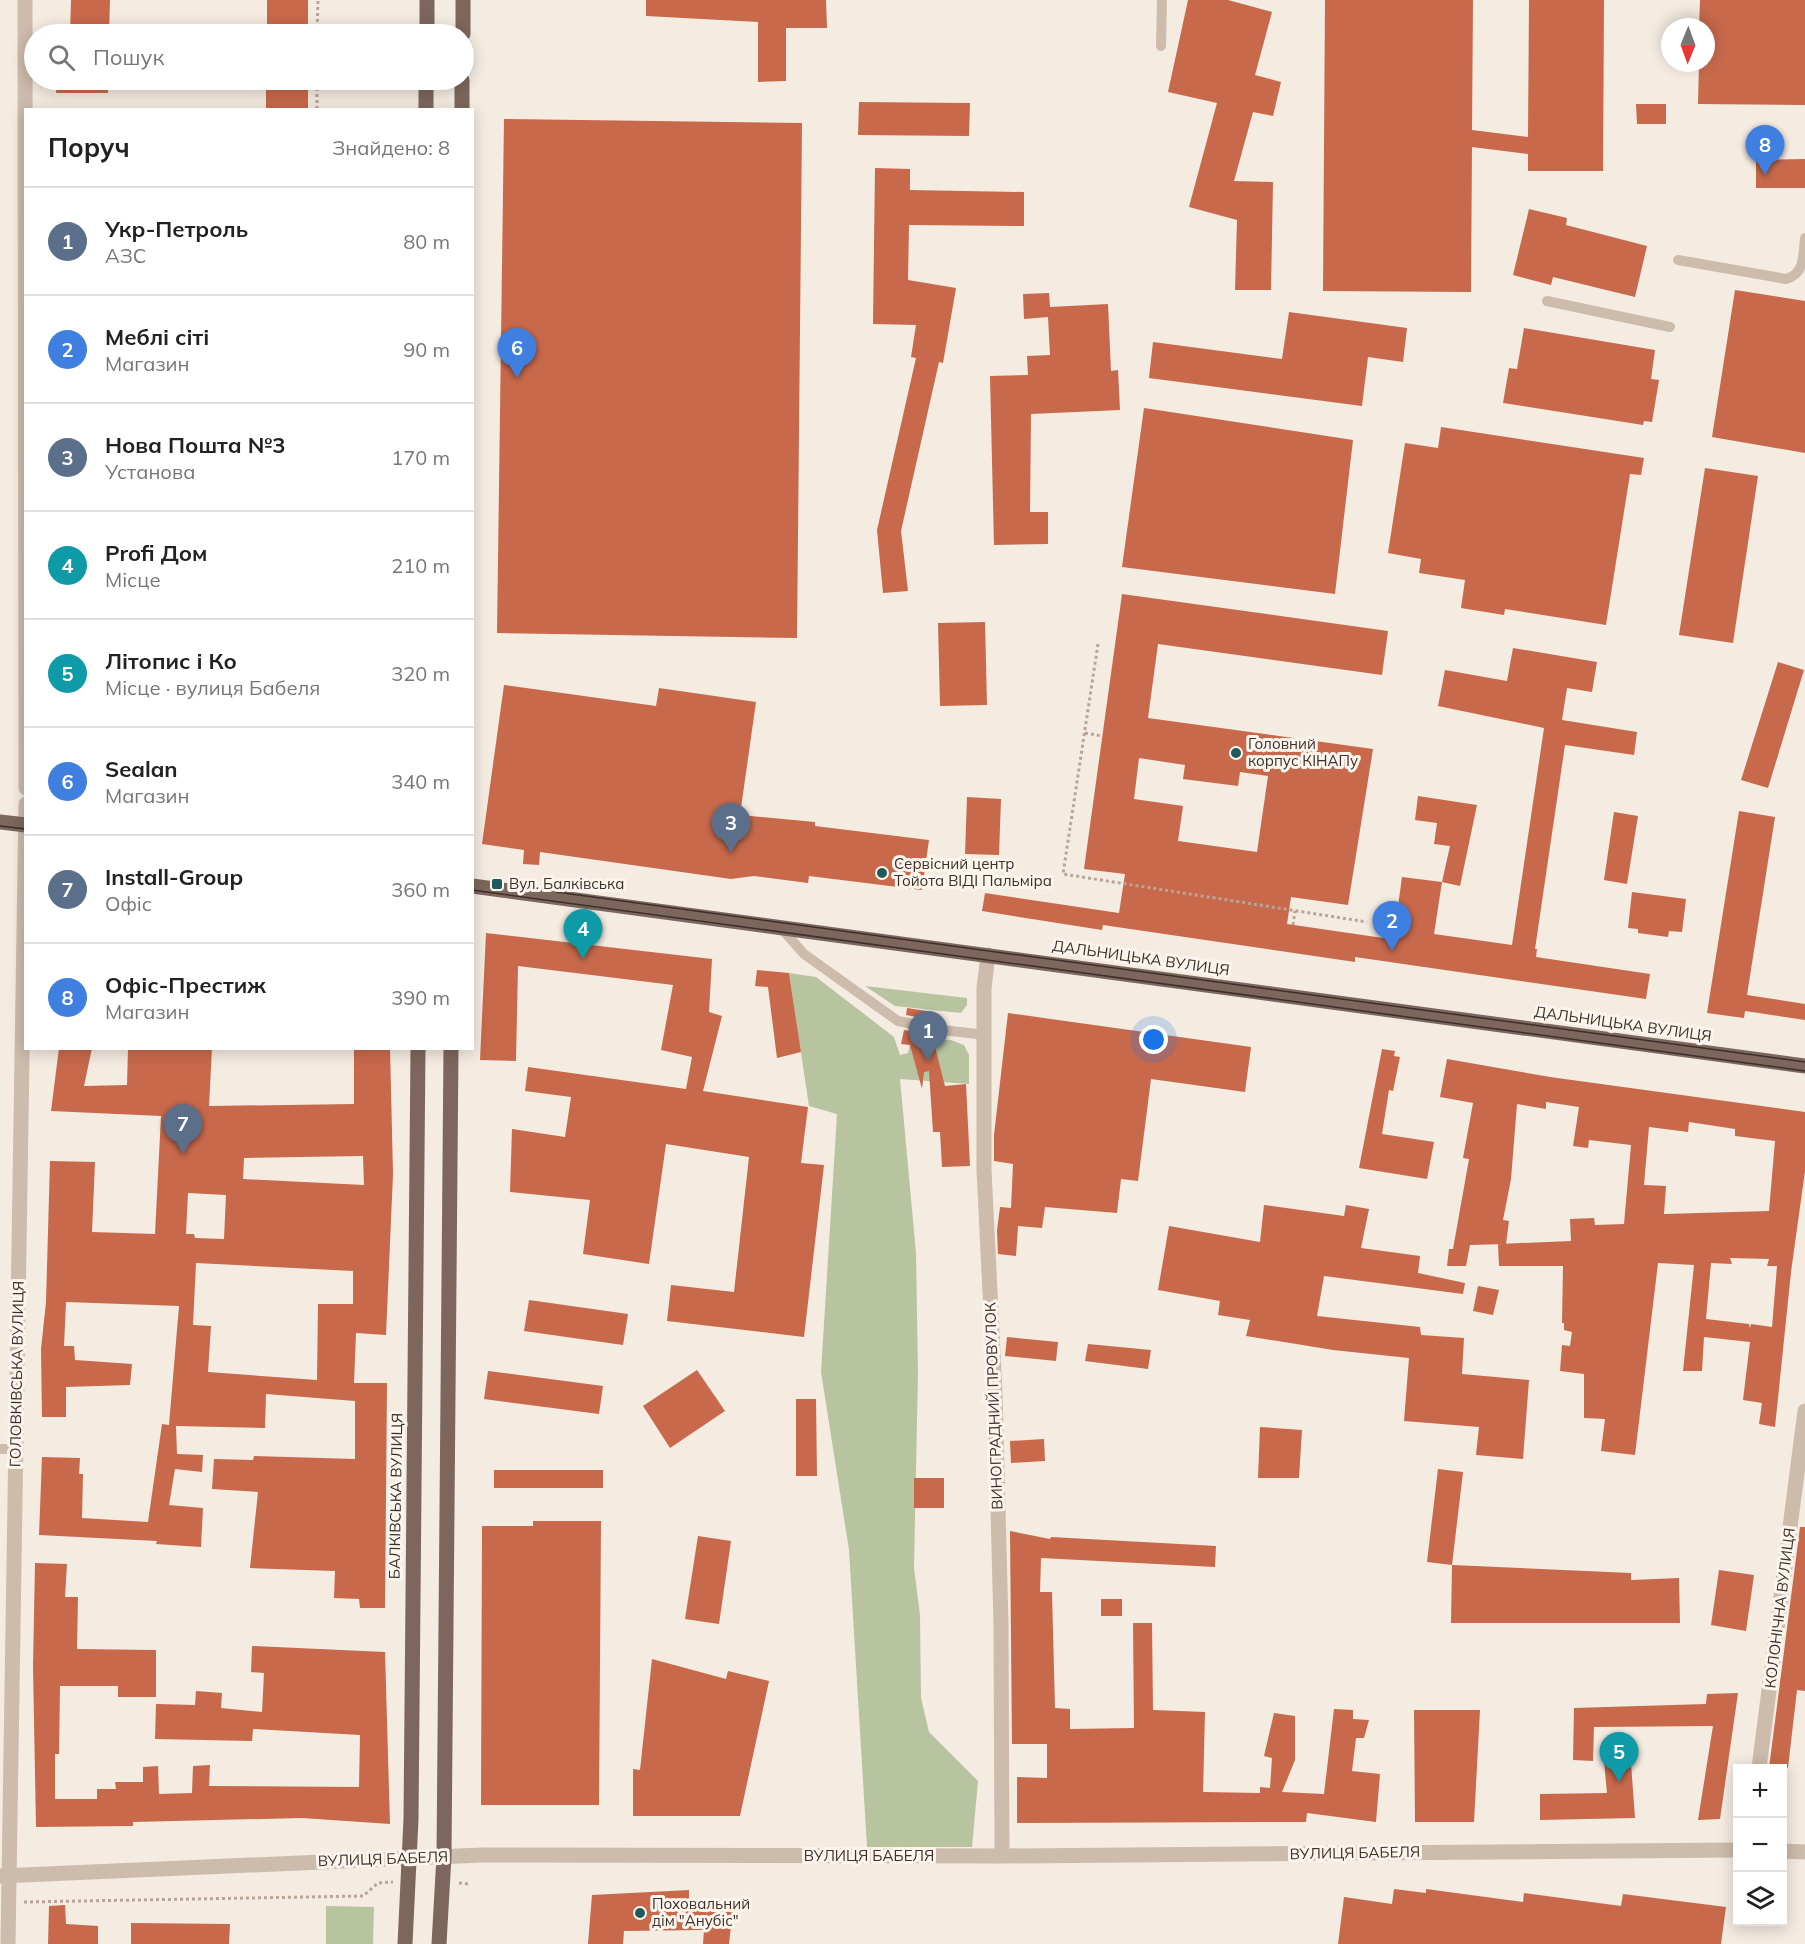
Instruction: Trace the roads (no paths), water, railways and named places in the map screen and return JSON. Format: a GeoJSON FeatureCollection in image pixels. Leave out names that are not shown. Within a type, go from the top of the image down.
{"type":"FeatureCollection","features":[{"type":"Feature","properties":{"kind":"main road"},"geometry":{"type":"LineString","coordinates":[[427,0],[427,24]]}},
{"type":"Feature","properties":{"kind":"main road"},"geometry":{"type":"LineString","coordinates":[[463,0],[463,24]]}},
{"type":"Feature","properties":{"kind":"main road"},"geometry":{"type":"LineString","coordinates":[[426,90],[426,108]]}},
{"type":"Feature","properties":{"kind":"main road"},"geometry":{"type":"LineString","coordinates":[[462,90],[462,108]]}},
{"type":"Feature","properties":{"kind":"main road"},"geometry":{"type":"LineString","coordinates":[[0,822],[24,825]]}},
{"type":"Feature","properties":{"kind":"main road","name":"ДАЛЬНИЦЬКА ВУЛИЦЯ"},"geometry":{"type":"LineString","coordinates":[[474,886],[1805,1066]]}},
{"type":"Feature","properties":{"kind":"main road","name":"БАЛКІВСЬКА ВУЛИЦЯ"},"geometry":{"type":"LineString","coordinates":[[405,1944],[410,1857],[418,1050]]}},
{"type":"Feature","properties":{"kind":"main road"},"geometry":{"type":"LineString","coordinates":[[440,1944],[444,1857],[451,1050]]}},
{"type":"Feature","properties":{"kind":"street"},"geometry":{"type":"LineString","coordinates":[[25,0],[25,24]]}},
{"type":"Feature","properties":{"kind":"street"},"geometry":{"type":"LineString","coordinates":[[25,90],[25,108]]}},
{"type":"Feature","properties":{"kind":"street","name":"ГОЛОВКІВСЬКА ВУЛИЦЯ"},"geometry":{"type":"LineString","coordinates":[[8,1944],[9,1902],[5,1876],[16,1449],[24,894]]}},
{"type":"Feature","properties":{"kind":"street","name":"ВИНОГРАДНИЙ ПРОВУЛОК"},"geometry":{"type":"LineString","coordinates":[[988,956],[984,988],[986,1035],[984,1170],[995,1394],[1001,1626],[1002,1856]]}},
{"type":"Feature","properties":{"kind":"street","name":"КОЛОНІЧНА ВУЛИЦЯ"},"geometry":{"type":"LineString","coordinates":[[1760,1764],[1805,1411]]}},
{"type":"Feature","properties":{"kind":"street","name":"ВУЛИЦЯ БАБЕЛЯ"},"geometry":{"type":"LineString","coordinates":[[5,1876],[410,1857],[1002,1856],[1733,1850]]}},
{"type":"Feature","properties":{"kind":"street"},"geometry":{"type":"LineString","coordinates":[[1787,1851],[1805,1852]]}},
{"type":"Feature","properties":{"kind":"lane"},"geometry":{"type":"LineString","coordinates":[[1161,46],[1162,0]]}},
{"type":"Feature","properties":{"kind":"lane"},"geometry":{"type":"LineString","coordinates":[[1678,260],[1786,279],[1794,277],[1803,266],[1805,238]]}},
{"type":"Feature","properties":{"kind":"lane"},"geometry":{"type":"LineString","coordinates":[[1547,301],[1670,327]]}},
{"type":"Feature","properties":{"kind":"lane"},"geometry":{"type":"LineString","coordinates":[[781,928],[804,954],[898,1021],[942,1030],[986,1035]]}},
{"type":"Feature","properties":{"kind":"lane"},"geometry":{"type":"LineString","coordinates":[[0,1449],[16,1449]]}},
{"type":"Feature","properties":{"kind":"tram line"},"geometry":{"type":"LineString","coordinates":[[0,826],[24,829]]}},
{"type":"Feature","properties":{"kind":"tram line"},"geometry":{"type":"LineString","coordinates":[[474,890],[1805,1071]]}},
{"type":"Feature","properties":{"kind":"tram line"},"geometry":{"type":"LineString","coordinates":[[556,892],[1805,1062]]}},
{"type":"Feature","properties":{"kind":"place","name":"Офіс-Престиж"},"geometry":{"type":"Point","coordinates":[1765,175]}},
{"type":"Feature","properties":{"kind":"place","name":"Sealan"},"geometry":{"type":"Point","coordinates":[517,378]}},
{"type":"Feature","properties":{"kind":"place","name":"Головний корпус КІНАПу"},"geometry":{"type":"Point","coordinates":[1236,753]}},
{"type":"Feature","properties":{"kind":"place","name":"Нова Пошта №3"},"geometry":{"type":"Point","coordinates":[731,853]}},
{"type":"Feature","properties":{"kind":"place","name":"Сервісний центр Тойота ВІДІ Пальміра"},"geometry":{"type":"Point","coordinates":[882,873]}},
{"type":"Feature","properties":{"kind":"place","name":"Вул. Балківська"},"geometry":{"type":"Point","coordinates":[497,884]}},
{"type":"Feature","properties":{"kind":"place","name":"Меблі сіті"},"geometry":{"type":"Point","coordinates":[1392,951]}},
{"type":"Feature","properties":{"kind":"place","name":"Profi Дом"},"geometry":{"type":"Point","coordinates":[583,959]}},
{"type":"Feature","properties":{"kind":"place","name":"Укр-Петроль"},"geometry":{"type":"Point","coordinates":[928,1061]}},
{"type":"Feature","properties":{"kind":"place","name":"Install-Group"},"geometry":{"type":"Point","coordinates":[183,1154]}},
{"type":"Feature","properties":{"kind":"place","name":"Літопис і Ко"},"geometry":{"type":"Point","coordinates":[1619,1782]}},
{"type":"Feature","properties":{"kind":"place","name":"Поховальний дім \"Анубіс\""},"geometry":{"type":"Point","coordinates":[640,1913]}}]}
